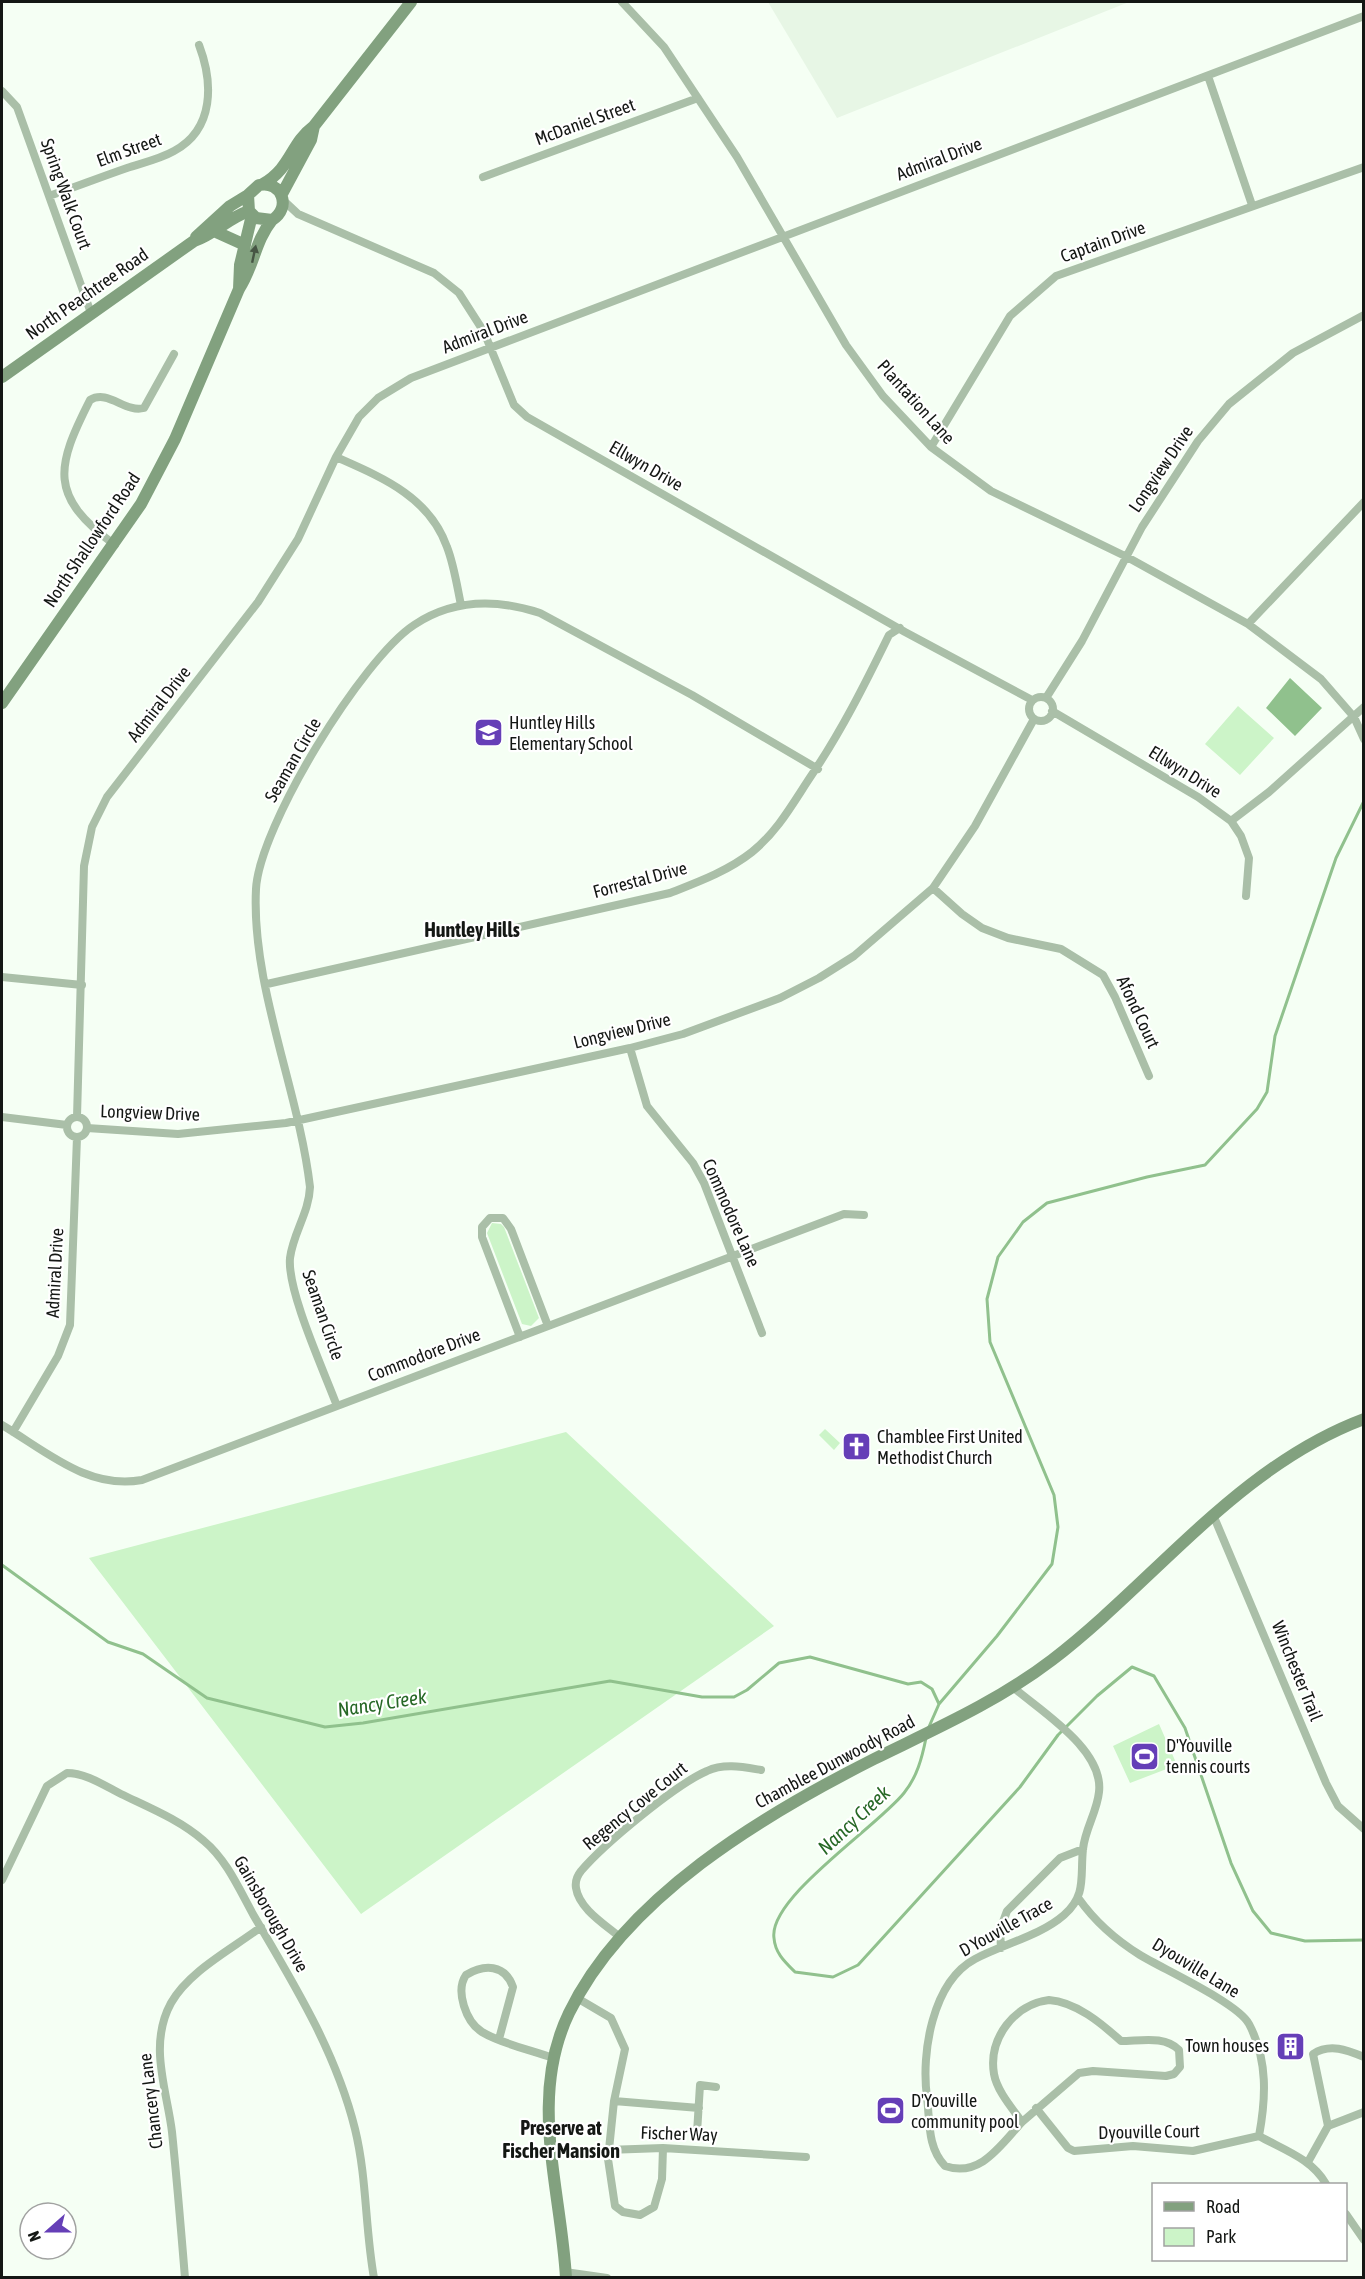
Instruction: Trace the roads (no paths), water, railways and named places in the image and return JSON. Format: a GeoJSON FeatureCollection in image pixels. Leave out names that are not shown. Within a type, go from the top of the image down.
{"type":"FeatureCollection","features":[{"type":"Feature","properties":{"kind":"street","name":"Plantation Lane"},"geometry":{"type":"LineString","coordinates":[[622,2],[664,47],[737,157],[846,345],[883,396],[931,447],[992,491],[1127,557],[1248,624],[1320,679],[1354,717],[1364,739]]}},
{"type":"Feature","properties":{"kind":"street","name":"North Peachtree Road"},"geometry":{"type":"LineString","coordinates":[[194,241],[199,232],[230,206],[248,195],[254,188],[280,173],[299,140],[314,126],[408,3]]}},
{"type":"Feature","properties":{"kind":"street","name":"Admiral Drive"},"geometry":{"type":"LineString","coordinates":[[77,1117],[84,866],[88,839],[99,811],[258,602],[298,539],[336,457],[359,417],[378,398],[411,378],[1364,16]]}},
{"type":"Feature","properties":{"kind":"street","name":"Elm Street"},"geometry":{"type":"LineString","coordinates":[[49,196],[164,155],[185,144],[207,109],[210,93],[209,74],[199,45]]}},
{"type":"Feature","properties":{"kind":"street"},"geometry":{"type":"LineString","coordinates":[[1208,76],[1252,205]]}},
{"type":"Feature","properties":{"kind":"street","name":"Spring Walk Court"},"geometry":{"type":"LineString","coordinates":[[2,91],[17,107],[92,314]]}},
{"type":"Feature","properties":{"kind":"street","name":"McDaniel Street"},"geometry":{"type":"LineString","coordinates":[[483,177],[698,98]]}},
{"type":"Feature","properties":{"kind":"street","name":"North Peachtree Road"},"geometry":{"type":"LineString","coordinates":[[274,218],[311,140],[314,126]]}},
{"type":"Feature","properties":{"kind":"street","name":"Captain Drive"},"geometry":{"type":"LineString","coordinates":[[931,447],[1010,316],[1056,276],[1364,166]]}},
{"type":"Feature","properties":{"kind":"street"},"geometry":{"type":"LineString","coordinates":[[264,184],[274,186],[282,197]]}},
{"type":"Feature","properties":{"kind":"street"},"geometry":{"type":"LineString","coordinates":[[248,195],[250,213],[261,220],[298,214]]}},
{"type":"Feature","properties":{"kind":"street","name":"Ellwyn Drive"},"geometry":{"type":"LineString","coordinates":[[282,197],[298,214],[434,273],[459,293],[480,325],[514,405],[527,417],[1032,700]]}},
{"type":"Feature","properties":{"kind":"street","name":"North Peachtree Road"},"geometry":{"type":"LineString","coordinates":[[2,377],[194,241],[214,231],[233,216],[250,213]]}},
{"type":"Feature","properties":{"kind":"street","name":"North Shallowford Road"},"geometry":{"type":"LineString","coordinates":[[239,289],[238,279],[250,213]]}},
{"type":"Feature","properties":{"kind":"street","name":"North Shallowford Road"},"geometry":{"type":"LineString","coordinates":[[2,703],[115,545],[158,475],[239,289],[249,275],[260,236],[274,218]]}},
{"type":"Feature","properties":{"kind":"street"},"geometry":{"type":"LineString","coordinates":[[214,231],[245,246]]}},
{"type":"Feature","properties":{"kind":"street","name":"Longview Drive"},"geometry":{"type":"LineString","coordinates":[[1046,698],[1082,641],[1170,482],[1229,404],[1293,353],[1364,315]]}},
{"type":"Feature","properties":{"kind":"street"},"geometry":{"type":"LineString","coordinates":[[115,545],[76,512],[71,502],[65,480],[69,441],[90,400],[95,397],[104,397],[136,409],[144,408],[174,354]]}},
{"type":"Feature","properties":{"kind":"street"},"geometry":{"type":"LineString","coordinates":[[336,457],[388,480],[424,508],[435,521],[448,548],[461,605]]}},
{"type":"Feature","properties":{"kind":"street"},"geometry":{"type":"LineString","coordinates":[[1248,624],[1364,502]]}},
{"type":"Feature","properties":{"kind":"street","name":"Seaman Circle"},"geometry":{"type":"LineString","coordinates":[[337,1406],[292,1286],[290,1268],[293,1244],[309,1199],[307,1166],[257,930],[256,887],[260,869],[286,800],[326,732],[387,650],[415,624],[461,605],[495,602],[513,604],[540,613],[692,695],[818,769]]}},
{"type":"Feature","properties":{"kind":"street","name":"Forrestal Drive"},"geometry":{"type":"LineString","coordinates":[[267,984],[670,893],[715,874],[751,853],[785,817],[818,769],[889,635],[900,628]]}},
{"type":"Feature","properties":{"kind":"street"},"geometry":{"type":"LineString","coordinates":[[1039,696],[1046,698],[1052,704],[1053,711],[1045,720],[1034,719],[1029,711],[1032,700],[1039,696]]}},
{"type":"Feature","properties":{"kind":"street"},"geometry":{"type":"LineString","coordinates":[[1231,821],[1269,792],[1364,707]]}},
{"type":"Feature","properties":{"kind":"street","name":"Ellwyn Drive"},"geometry":{"type":"LineString","coordinates":[[1053,711],[1198,797],[1231,821],[1241,836],[1249,858],[1246,896]]}},
{"type":"Feature","properties":{"kind":"street","name":"Longview Drive"},"geometry":{"type":"LineString","coordinates":[[87,1128],[178,1134],[297,1121],[630,1048],[682,1034],[780,998],[819,978],[854,956],[933,888],[975,826],[1034,719]]}},
{"type":"Feature","properties":{"kind":"street","name":"Afond Court"},"geometry":{"type":"LineString","coordinates":[[933,888],[962,914],[982,928],[1008,938],[1061,949],[1103,975],[1115,997],[1149,1076]]}},
{"type":"Feature","properties":{"kind":"street"},"geometry":{"type":"LineString","coordinates":[[2,977],[82,985]]}},
{"type":"Feature","properties":{"kind":"street","name":"Commodore Lane"},"geometry":{"type":"LineString","coordinates":[[630,1048],[647,1106],[699,1173],[762,1333]]}},
{"type":"Feature","properties":{"kind":"street"},"geometry":{"type":"LineString","coordinates":[[2,1117],[67,1125]]}},
{"type":"Feature","properties":{"kind":"street"},"geometry":{"type":"LineString","coordinates":[[77,1117],[83,1119],[87,1128],[83,1135],[77,1137],[70,1134],[67,1125],[71,1119],[77,1117]]}},
{"type":"Feature","properties":{"kind":"street","name":"Admiral Drive"},"geometry":{"type":"LineString","coordinates":[[13,1432],[58,1356],[70,1325],[77,1137]]}},
{"type":"Feature","properties":{"kind":"street","name":"Commodore Drive"},"geometry":{"type":"LineString","coordinates":[[2,1425],[94,1479],[135,1482],[844,1214],[864,1215]]}},
{"type":"Feature","properties":{"kind":"street"},"geometry":{"type":"LineString","coordinates":[[520,1337],[482,1238],[482,1227],[490,1218],[503,1218],[511,1229],[548,1326]]}},
{"type":"Feature","properties":{"kind":"street","name":"Chamblee Dunwoody Road"},"geometry":{"type":"LineString","coordinates":[[565,2275],[551,2152],[548,2103],[553,2058],[558,2039],[577,1998],[621,1938],[655,1904],[733,1840],[801,1798],[1014,1688],[1106,1615],[1181,1543],[1294,1452],[1364,1419]]}},
{"type":"Feature","properties":{"kind":"street","name":"Winchester Trail"},"geometry":{"type":"LineString","coordinates":[[1214,1517],[1326,1783],[1338,1806],[1364,1829]]}},
{"type":"Feature","properties":{"kind":"street","name":"D Youville Trace"},"geometry":{"type":"LineString","coordinates":[[1014,1688],[1089,1754],[1100,1790],[1083,1849],[1079,1899],[1063,1916],[1001,1948],[972,1960],[947,1986],[930,2025],[925,2049],[923,2076],[933,2148],[945,2166],[966,2170],[995,2152],[1036,2108],[1078,2073],[1094,2071],[1158,2076],[1174,2074],[1180,2067],[1179,2050],[1173,2044],[1157,2041],[1121,2041],[1075,2007],[1062,2001],[1049,2000],[1028,2005],[1018,2011],[1008,2023],[995,2048],[993,2062],[994,2076],[1022,2122]]}},
{"type":"Feature","properties":{"kind":"street","name":"Regency Cove Court"},"geometry":{"type":"LineString","coordinates":[[621,1938],[591,1913],[579,1897],[576,1884],[580,1872],[639,1819],[696,1776],[723,1767],[761,1770]]}},
{"type":"Feature","properties":{"kind":"street","name":"Gainsborough Drive"},"geometry":{"type":"LineString","coordinates":[[2,1880],[47,1786],[67,1773],[74,1773],[183,1825],[206,1842],[226,1867],[261,1927],[330,2055],[346,2096],[362,2157],[374,2277]]}},
{"type":"Feature","properties":{"kind":"street"},"geometry":{"type":"LineString","coordinates":[[1001,1948],[1000,1930],[1007,1911],[1060,1858],[1083,1849]]}},
{"type":"Feature","properties":{"kind":"street","name":"Dyouville Lane"},"geometry":{"type":"LineString","coordinates":[[1079,1899],[1104,1929],[1140,1954],[1233,2008],[1248,2022],[1265,2075],[1265,2103],[1259,2136]]}},
{"type":"Feature","properties":{"kind":"street","name":"Chancery Lane"},"geometry":{"type":"LineString","coordinates":[[185,2277],[171,2129],[160,2066],[160,2040],[170,2005],[178,1993],[193,1978],[261,1927]]}},
{"type":"Feature","properties":{"kind":"street"},"geometry":{"type":"LineString","coordinates":[[499,2038],[513,1987],[507,1975],[500,1970],[484,1967],[466,1975],[462,1981],[460,1995],[477,2028],[499,2038],[553,2058]]}},
{"type":"Feature","properties":{"kind":"street"},"geometry":{"type":"LineString","coordinates":[[577,1998],[611,2019],[619,2032],[625,2054],[614,2101],[608,2150],[613,2202],[623,2212],[640,2215],[652,2209],[658,2199],[663,2148]]}},
{"type":"Feature","properties":{"kind":"street"},"geometry":{"type":"LineString","coordinates":[[1328,2126],[1313,2054],[1318,2050],[1341,2048],[1364,2057]]}},
{"type":"Feature","properties":{"kind":"street"},"geometry":{"type":"LineString","coordinates":[[697,2133],[700,2085],[716,2086]]}},
{"type":"Feature","properties":{"kind":"street"},"geometry":{"type":"LineString","coordinates":[[614,2101],[699,2108]]}},
{"type":"Feature","properties":{"kind":"street","name":"Dyouville Court"},"geometry":{"type":"LineString","coordinates":[[1036,2108],[1068,2148],[1074,2151],[1133,2146],[1193,2151],[1259,2136]]}},
{"type":"Feature","properties":{"kind":"street"},"geometry":{"type":"LineString","coordinates":[[1308,2162],[1328,2126],[1364,2112]]}},
{"type":"Feature","properties":{"kind":"street"},"geometry":{"type":"LineString","coordinates":[[1259,2136],[1308,2162],[1320,2173],[1325,2183]]}},
{"type":"Feature","properties":{"kind":"street","name":"Fischer Way"},"geometry":{"type":"LineString","coordinates":[[551,2152],[663,2148],[806,2157]]}},
{"type":"Feature","properties":{"kind":"street"},"geometry":{"type":"LineString","coordinates":[[1347,2215],[1364,2240]]}},
{"type":"Feature","properties":{"kind":"street"},"geometry":{"type":"LineString","coordinates":[[565,2275],[608,2277]]}},
{"type":"Feature","properties":{"kind":"waterway"},"geometry":{"type":"LineString","coordinates":[[928,1729],[939,1704],[997,1636],[1052,1564],[1058,1527],[1054,1495],[990,1342],[987,1299],[998,1257],[1023,1222],[1047,1203],[1147,1177],[1205,1165],[1257,1109],[1267,1092],[1275,1036],[1336,858],[1364,801]]}},
{"type":"Feature","properties":{"kind":"waterway","name":"Nancy Creek"},"geometry":{"type":"LineString","coordinates":[[2,1565],[108,1642],[143,1654],[207,1698],[325,1727],[363,1723],[610,1681],[702,1697],[734,1697],[747,1690],[779,1663],[810,1657],[908,1684],[921,1682],[932,1689],[939,1704]]}},
{"type":"Feature","properties":{"kind":"waterway","name":"Nancy Creek"},"geometry":{"type":"LineString","coordinates":[[926,1738],[918,1767],[904,1793],[806,1883],[788,1903],[777,1922],[774,1938],[776,1948],[795,1972],[833,1977],[858,1965],[1020,1787],[1058,1735],[1097,1696],[1132,1667],[1154,1676],[1185,1728],[1231,1863],[1253,1911],[1271,1933],[1305,1941],[1364,1940]]}},
{"type":"Feature","properties":{"kind":"place","name":"Huntley Hills Elementary School"},"geometry":{"type":"Point","coordinates":[488,733]}},
{"type":"Feature","properties":{"kind":"place","name":"Chamblee First United Methodist Church"},"geometry":{"type":"Point","coordinates":[856,1447]}},
{"type":"Feature","properties":{"kind":"place","name":"D'Youville tennis courts"},"geometry":{"type":"Point","coordinates":[1145,1756]}},
{"type":"Feature","properties":{"kind":"place","name":"Town houses"},"geometry":{"type":"Point","coordinates":[1290,2046]}},
{"type":"Feature","properties":{"kind":"place","name":"D'Youville community pool"},"geometry":{"type":"Point","coordinates":[890,2111]}},
{"type":"Feature","properties":{"kind":"district","name":"Huntley Hills"},"geometry":{"type":"Point","coordinates":[472,930]}},
{"type":"Feature","properties":{"kind":"district","name":"Preserve at Fischer Mansion"},"geometry":{"type":"Point","coordinates":[561,2140]}}]}
